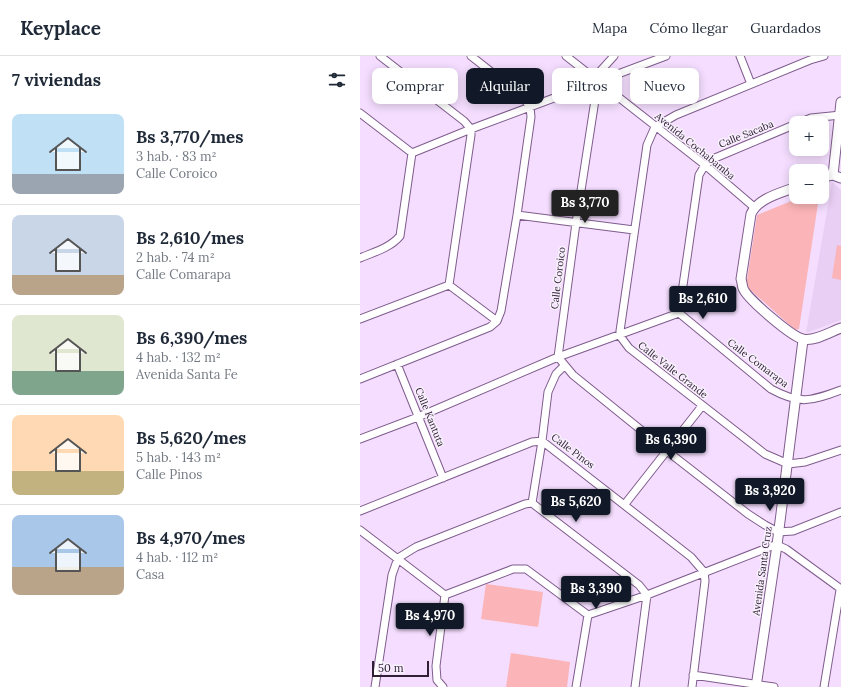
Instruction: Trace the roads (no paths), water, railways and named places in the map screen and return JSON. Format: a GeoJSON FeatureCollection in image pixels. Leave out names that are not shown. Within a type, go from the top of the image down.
{"type":"FeatureCollection","features":[{"type":"Feature","properties":{"kind":"street"},"geometry":{"type":"LineString","coordinates":[[380,56],[471,129]]}},
{"type":"Feature","properties":{"kind":"street"},"geometry":{"type":"LineString","coordinates":[[360,379],[490,326],[497,321],[501,311],[531,117],[530,107],[522,96],[473,56]]}},
{"type":"Feature","properties":{"kind":"street","name":"Avenida Cochabamba"},"geometry":{"type":"LineString","coordinates":[[566,56],[581,68]]}},
{"type":"Feature","properties":{"kind":"street","name":"Calle Coroico"},"geometry":{"type":"LineString","coordinates":[[607,68],[614,56]]}},
{"type":"Feature","properties":{"kind":"street"},"geometry":{"type":"LineString","coordinates":[[622,73],[666,56]]}},
{"type":"Feature","properties":{"kind":"street"},"geometry":{"type":"LineString","coordinates":[[740,56],[751,84]]}},
{"type":"Feature","properties":{"kind":"street"},"geometry":{"type":"LineString","coordinates":[[620,336],[621,318],[647,145],[655,126],[676,115],[824,56]]}},
{"type":"Feature","properties":{"kind":"street"},"geometry":{"type":"LineString","coordinates":[[412,153],[552,99]]}},
{"type":"Feature","properties":{"kind":"street","name":"Avenida Cochabamba"},"geometry":{"type":"LineString","coordinates":[[622,100],[705,165],[754,207]]}},
{"type":"Feature","properties":{"kind":"street"},"geometry":{"type":"LineString","coordinates":[[837,176],[841,102]]}},
{"type":"Feature","properties":{"kind":"street","name":"Calle Coroico"},"geometry":{"type":"LineString","coordinates":[[558,357],[576,223],[594,104]]}},
{"type":"Feature","properties":{"kind":"street"},"geometry":{"type":"LineString","coordinates":[[360,113],[412,153]]}},
{"type":"Feature","properties":{"kind":"street"},"geometry":{"type":"LineString","coordinates":[[826,116],[840,114]]}},
{"type":"Feature","properties":{"kind":"street","name":"Calle Sacaba"},"geometry":{"type":"LineString","coordinates":[[705,165],[715,158],[789,127]]}},
{"type":"Feature","properties":{"kind":"street"},"geometry":{"type":"LineString","coordinates":[[450,285],[471,129]]}},
{"type":"Feature","properties":{"kind":"street"},"geometry":{"type":"LineString","coordinates":[[360,258],[387,247],[395,242],[400,236],[412,153]]}},
{"type":"Feature","properties":{"kind":"street"},"geometry":{"type":"LineString","coordinates":[[360,439],[418,417],[558,357],[620,336],[679,313],[694,200],[699,175],[705,165]]}},
{"type":"Feature","properties":{"kind":"street"},"geometry":{"type":"LineString","coordinates":[[789,190],[762,201],[754,207],[751,214],[742,272],[743,288],[761,309],[803,340],[812,339],[841,328]]}},
{"type":"Feature","properties":{"kind":"street"},"geometry":{"type":"LineString","coordinates":[[517,215],[634,230]]}},
{"type":"Feature","properties":{"kind":"street"},"geometry":{"type":"LineString","coordinates":[[360,319],[450,285]]}},
{"type":"Feature","properties":{"kind":"street"},"geometry":{"type":"LineString","coordinates":[[450,285],[497,321]]}},
{"type":"Feature","properties":{"kind":"street","name":"Calle Comarapa"},"geometry":{"type":"LineString","coordinates":[[679,313],[771,388],[796,400]]}},
{"type":"Feature","properties":{"kind":"street","name":"Calle Valle Grande"},"geometry":{"type":"LineString","coordinates":[[620,336],[629,348],[702,406],[765,454],[788,464]]}},
{"type":"Feature","properties":{"kind":"street","name":"Avenida Santa Cruz"},"geometry":{"type":"LineString","coordinates":[[756,686],[777,545],[803,340]]}},
{"type":"Feature","properties":{"kind":"street"},"geometry":{"type":"LineString","coordinates":[[558,357],[564,366],[666,451],[748,514],[778,532],[793,531],[841,512]]}},
{"type":"Feature","properties":{"kind":"street","name":"Calle Kantuta"},"geometry":{"type":"LineString","coordinates":[[397,364],[443,478]]}},
{"type":"Feature","properties":{"kind":"street"},"geometry":{"type":"LineString","coordinates":[[532,503],[548,392],[556,374],[564,366]]}},
{"type":"Feature","properties":{"kind":"street"},"geometry":{"type":"LineString","coordinates":[[796,400],[823,396],[841,390]]}},
{"type":"Feature","properties":{"kind":"street"},"geometry":{"type":"LineString","coordinates":[[625,504],[702,406]]}},
{"type":"Feature","properties":{"kind":"street","name":"Calle Pinos"},"geometry":{"type":"LineString","coordinates":[[360,511],[532,442],[542,441],[625,504],[691,557],[704,572]]}},
{"type":"Feature","properties":{"kind":"street"},"geometry":{"type":"LineString","coordinates":[[788,464],[805,462],[841,450]]}},
{"type":"Feature","properties":{"kind":"street"},"geometry":{"type":"LineString","coordinates":[[375,687],[392,575],[398,558],[416,547],[525,504],[532,503],[639,585],[647,595],[636,687]]}},
{"type":"Feature","properties":{"kind":"street"},"geometry":{"type":"LineString","coordinates":[[360,530],[444,595]]}},
{"type":"Feature","properties":{"kind":"street"},"geometry":{"type":"LineString","coordinates":[[588,615],[647,595],[765,548],[777,545],[786,549],[841,590],[824,687]]}},
{"type":"Feature","properties":{"kind":"street"},"geometry":{"type":"LineString","coordinates":[[444,595],[513,569],[526,569],[588,615]]}},
{"type":"Feature","properties":{"kind":"street"},"geometry":{"type":"LineString","coordinates":[[692,687],[705,589],[704,572]]}},
{"type":"Feature","properties":{"kind":"street"},"geometry":{"type":"LineString","coordinates":[[443,687],[437,680],[436,666],[444,595]]}},
{"type":"Feature","properties":{"kind":"street"},"geometry":{"type":"LineString","coordinates":[[576,687],[588,615]]}},
{"type":"Feature","properties":{"kind":"street"},"geometry":{"type":"LineString","coordinates":[[693,675],[756,686],[774,687]]}}]}
